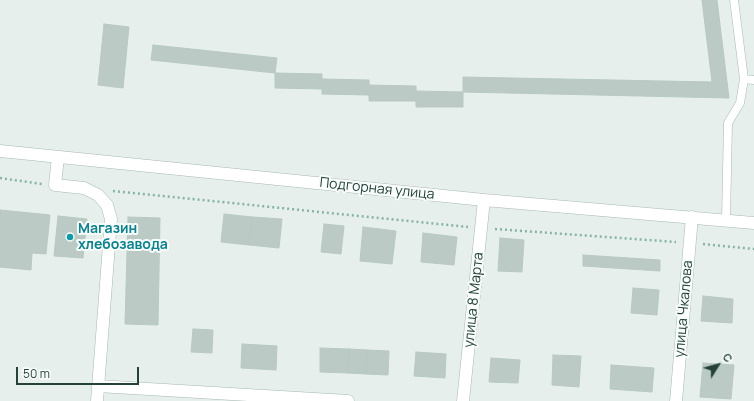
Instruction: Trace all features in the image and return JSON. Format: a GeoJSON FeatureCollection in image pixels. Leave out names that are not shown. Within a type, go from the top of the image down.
{"type":"FeatureCollection","features":[{"type":"Feature","properties":{"kind":"street","name":"Подгорная улица"},"geometry":{"type":"LineString","coordinates":[[0,151],[484,200],[754,223]]}},
{"type":"Feature","properties":{"kind":"street"},"geometry":{"type":"LineString","coordinates":[[58,158],[55,185],[84,188],[98,195],[107,205],[111,219],[97,401]]}},
{"type":"Feature","properties":{"kind":"street","name":"улица 8 Марта"},"geometry":{"type":"LineString","coordinates":[[463,401],[484,200]]}},
{"type":"Feature","properties":{"kind":"street","name":"улица Чкалова"},"geometry":{"type":"LineString","coordinates":[[676,401],[692,217]]}},
{"type":"Feature","properties":{"kind":"street"},"geometry":{"type":"LineString","coordinates":[[98,386],[348,401]]}},
{"type":"Feature","properties":{"kind":"lane"},"geometry":{"type":"LineString","coordinates":[[726,220],[728,122],[740,103],[744,79],[734,0]]}},
{"type":"Feature","properties":{"kind":"lane"},"geometry":{"type":"LineString","coordinates":[[744,79],[754,80]]}},
{"type":"Feature","properties":{"kind":"path"},"geometry":{"type":"LineString","coordinates":[[0,178],[55,185]]}},
{"type":"Feature","properties":{"kind":"path"},"geometry":{"type":"LineString","coordinates":[[108,191],[481,228],[754,249]]}},
{"type":"Feature","properties":{"kind":"building"},"geometry":{"type":"Polygon","coordinates":[[[702,0],[717,0],[729,98],[463,92],[463,77],[712,82],[702,0]]]}},
{"type":"Feature","properties":{"kind":"building"},"geometry":{"type":"Polygon","coordinates":[[[104,24],[129,27],[123,88],[98,85],[104,24]]]}},
{"type":"Feature","properties":{"kind":"building"},"geometry":{"type":"Polygon","coordinates":[[[153,45],[277,58],[275,73],[151,60],[153,45]]]}},
{"type":"Feature","properties":{"kind":"building"},"geometry":{"type":"Polygon","coordinates":[[[275,73],[322,74],[322,79],[369,80],[369,85],[416,86],[416,91],[463,92],[463,107],[416,107],[416,101],[369,101],[369,95],[322,94],[322,89],[275,88],[275,73]]]}},
{"type":"Feature","properties":{"kind":"building"},"geometry":{"type":"Polygon","coordinates":[[[0,210],[50,215],[46,254],[32,253],[31,270],[0,267],[0,210]]]}},
{"type":"Feature","properties":{"kind":"building"},"geometry":{"type":"Polygon","coordinates":[[[224,214],[252,217],[249,245],[221,242],[224,214]]]}},
{"type":"Feature","properties":{"kind":"building","name":"Магазин хлебозавода"},"geometry":{"type":"Polygon","coordinates":[[[58,216],[87,219],[83,258],[54,256],[58,216]]]}},
{"type":"Feature","properties":{"kind":"building"},"geometry":{"type":"Polygon","coordinates":[[[128,217],[160,218],[158,325],[125,324],[128,217]]]}},
{"type":"Feature","properties":{"kind":"building"},"geometry":{"type":"Polygon","coordinates":[[[252,217],[282,219],[279,248],[249,245],[252,217]]]}},
{"type":"Feature","properties":{"kind":"building"},"geometry":{"type":"Polygon","coordinates":[[[324,224],[344,226],[341,254],[321,252],[324,224]]]}},
{"type":"Feature","properties":{"kind":"building"},"geometry":{"type":"Polygon","coordinates":[[[363,227],[396,231],[392,264],[360,261],[363,227]]]}},
{"type":"Feature","properties":{"kind":"building"},"geometry":{"type":"Polygon","coordinates":[[[423,233],[457,237],[454,265],[421,262],[423,233]]]}},
{"type":"Feature","properties":{"kind":"building"},"geometry":{"type":"Polygon","coordinates":[[[500,238],[524,240],[522,272],[498,271],[500,238]]]}},
{"type":"Feature","properties":{"kind":"building"},"geometry":{"type":"Polygon","coordinates":[[[583,255],[660,260],[660,271],[583,266],[583,255]]]}},
{"type":"Feature","properties":{"kind":"building"},"geometry":{"type":"Polygon","coordinates":[[[633,288],[659,290],[657,315],[631,313],[633,288]]]}},
{"type":"Feature","properties":{"kind":"building"},"geometry":{"type":"Polygon","coordinates":[[[703,296],[733,299],[732,323],[701,321],[703,296]]]}},
{"type":"Feature","properties":{"kind":"building"},"geometry":{"type":"Polygon","coordinates":[[[193,329],[213,330],[212,353],[191,352],[193,329]]]}},
{"type":"Feature","properties":{"kind":"building"},"geometry":{"type":"Polygon","coordinates":[[[242,344],[277,346],[276,370],[241,368],[242,344]]]}},
{"type":"Feature","properties":{"kind":"building"},"geometry":{"type":"Polygon","coordinates":[[[320,348],[349,349],[348,373],[320,372],[320,348]]]}},
{"type":"Feature","properties":{"kind":"building"},"geometry":{"type":"Polygon","coordinates":[[[349,349],[367,350],[366,374],[348,373],[349,349]]]}},
{"type":"Feature","properties":{"kind":"building"},"geometry":{"type":"Polygon","coordinates":[[[367,350],[389,351],[388,375],[366,374],[367,350]]]}},
{"type":"Feature","properties":{"kind":"building"},"geometry":{"type":"Polygon","coordinates":[[[416,352],[446,354],[445,378],[414,376],[416,352]]]}},
{"type":"Feature","properties":{"kind":"building"},"geometry":{"type":"Polygon","coordinates":[[[553,355],[581,356],[579,387],[552,385],[553,355]]]}},
{"type":"Feature","properties":{"kind":"building"},"geometry":{"type":"Polygon","coordinates":[[[491,358],[520,360],[518,383],[489,382],[491,358]]]}},
{"type":"Feature","properties":{"kind":"building"},"geometry":{"type":"Polygon","coordinates":[[[703,363],[734,365],[731,399],[700,397],[703,363]]]}},
{"type":"Feature","properties":{"kind":"building"},"geometry":{"type":"Polygon","coordinates":[[[611,365],[654,368],[652,392],[610,389],[611,365]]]}},
{"type":"Feature","properties":{"kind":"place","name":"Магазин хлебозавода"},"geometry":{"type":"Point","coordinates":[70,237]}}]}
